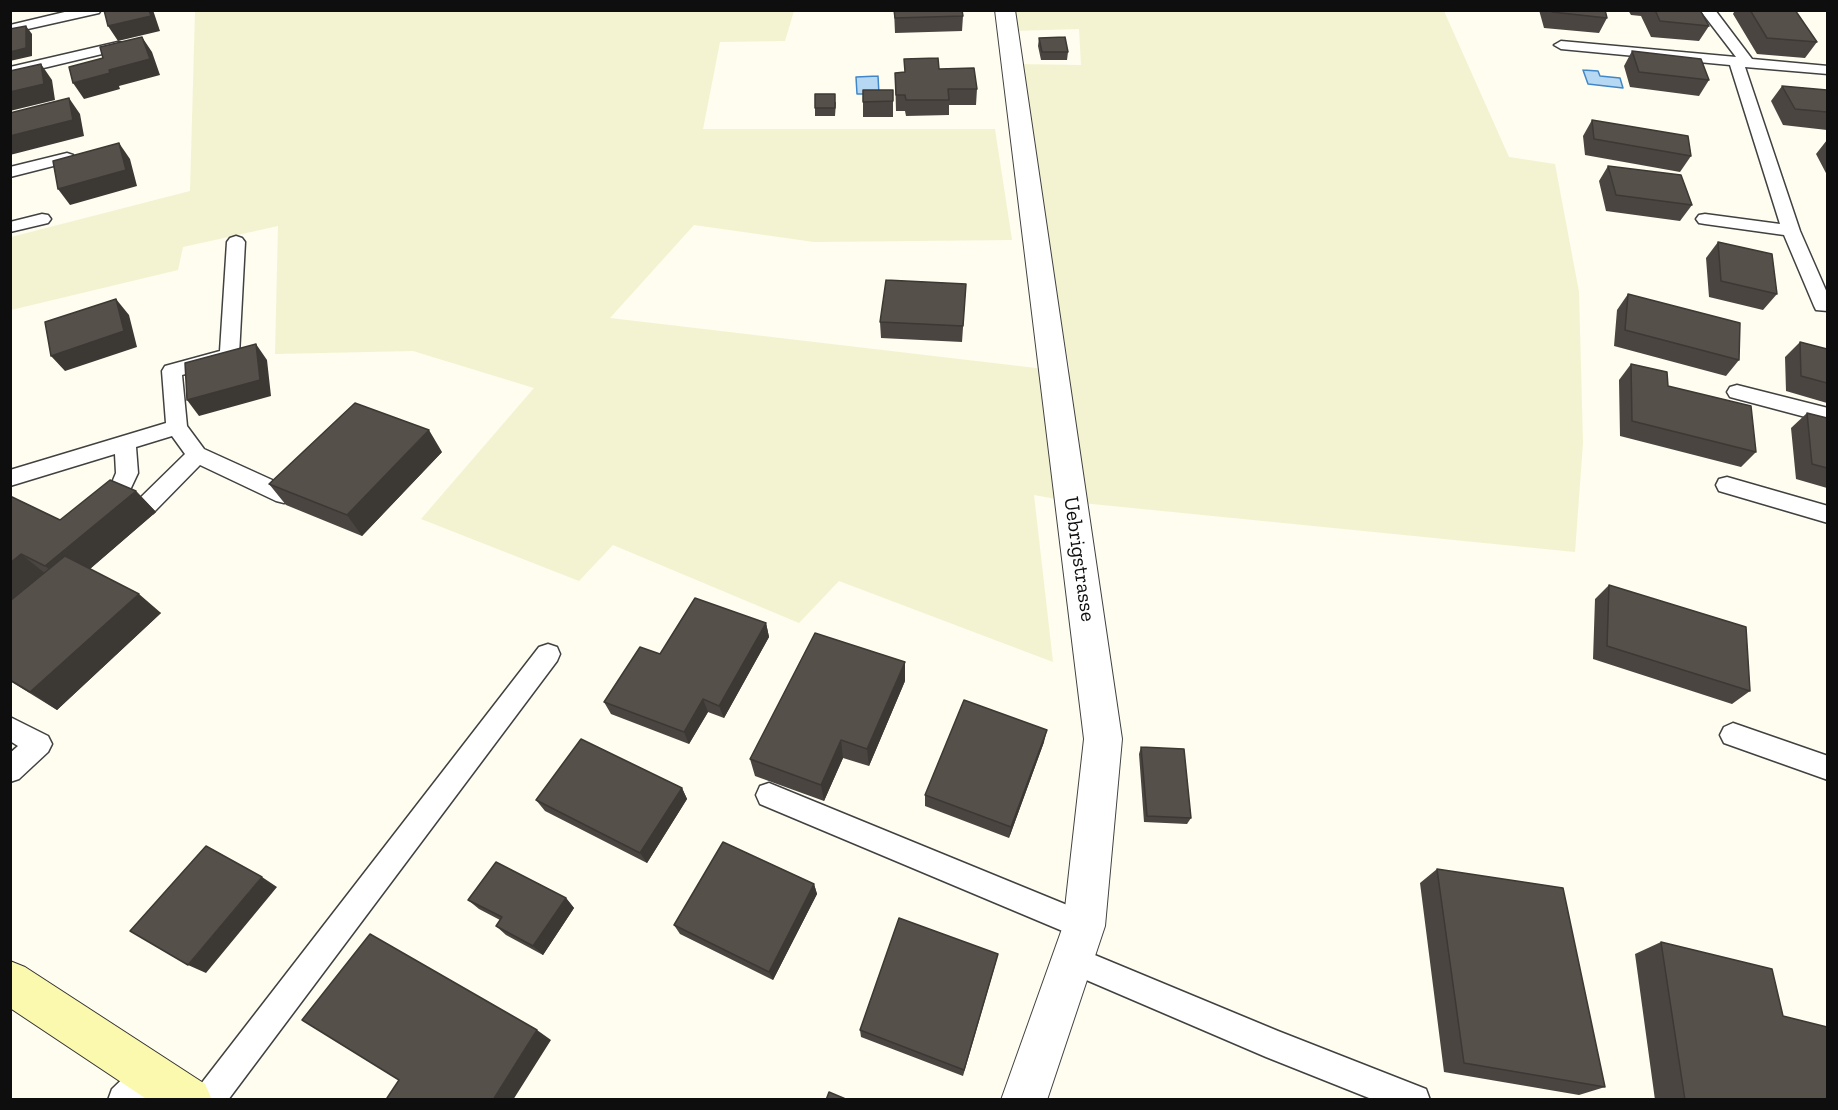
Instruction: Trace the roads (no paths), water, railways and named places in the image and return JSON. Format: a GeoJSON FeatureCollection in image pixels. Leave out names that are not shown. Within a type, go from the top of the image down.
{"type":"FeatureCollection","features":[{"type":"Feature","properties":{"kind":"main road"},"geometry":{"type":"LineString","coordinates":[[10,982],[137,1086],[189,1100]]}},
{"type":"Feature","properties":{"kind":"street","name":"Uebrigstrasse"},"geometry":{"type":"LineString","coordinates":[[1005,10],[1103,739],[1084,926],[1024,1100]]}},
{"type":"Feature","properties":{"kind":"lane"},"geometry":{"type":"LineString","coordinates":[[10,29],[94,10]]}},
{"type":"Feature","properties":{"kind":"lane"},"geometry":{"type":"LineString","coordinates":[[1707,10],[1742,62],[1791,231],[1823,306]]}},
{"type":"Feature","properties":{"kind":"lane"},"geometry":{"type":"LineString","coordinates":[[1561,45],[1827,70]]}},
{"type":"Feature","properties":{"kind":"lane"},"geometry":{"type":"LineString","coordinates":[[10,72],[118,46]]}},
{"type":"Feature","properties":{"kind":"lane"},"geometry":{"type":"LineString","coordinates":[[10,172],[66,158]]}},
{"type":"Feature","properties":{"kind":"lane"},"geometry":{"type":"LineString","coordinates":[[10,227],[42,219]]}},
{"type":"Feature","properties":{"kind":"lane"},"geometry":{"type":"LineString","coordinates":[[1705,219],[1791,231]]}},
{"type":"Feature","properties":{"kind":"lane"},"geometry":{"type":"LineString","coordinates":[[236,242],[229,355],[172,371],[177,427],[197,454],[284,495]]}},
{"type":"Feature","properties":{"kind":"lane"},"geometry":{"type":"LineString","coordinates":[[1737,392],[1827,416]]}},
{"type":"Feature","properties":{"kind":"lane"},"geometry":{"type":"LineString","coordinates":[[10,478],[177,427]]}},
{"type":"Feature","properties":{"kind":"lane"},"geometry":{"type":"LineString","coordinates":[[88,523],[119,490],[127,473],[125,443]]}},
{"type":"Feature","properties":{"kind":"lane"},"geometry":{"type":"LineString","coordinates":[[145,507],[197,454]]}},
{"type":"Feature","properties":{"kind":"lane"},"geometry":{"type":"LineString","coordinates":[[1727,485],[1827,515]]}},
{"type":"Feature","properties":{"kind":"lane"},"geometry":{"type":"LineString","coordinates":[[207,1100],[548,654]]}},
{"type":"Feature","properties":{"kind":"lane"},"geometry":{"type":"LineString","coordinates":[[10,728],[39,744],[10,770]]}},
{"type":"Feature","properties":{"kind":"lane"},"geometry":{"type":"LineString","coordinates":[[1733,735],[1827,768]]}},
{"type":"Feature","properties":{"kind":"lane"},"geometry":{"type":"LineString","coordinates":[[769,795],[1084,926]]}},
{"type":"Feature","properties":{"kind":"lane"},"geometry":{"type":"LineString","coordinates":[[1073,960],[1277,1046],[1415,1100]]}},
{"type":"Feature","properties":{"kind":"water"},"geometry":{"type":"Polygon","coordinates":[[[1583,70],[1598,71],[1600,76],[1620,78],[1623,88],[1588,84],[1583,70]]]}},
{"type":"Feature","properties":{"kind":"water"},"geometry":{"type":"Polygon","coordinates":[[[878,76],[879,94],[857,94],[856,77],[878,76]]]}}]}
